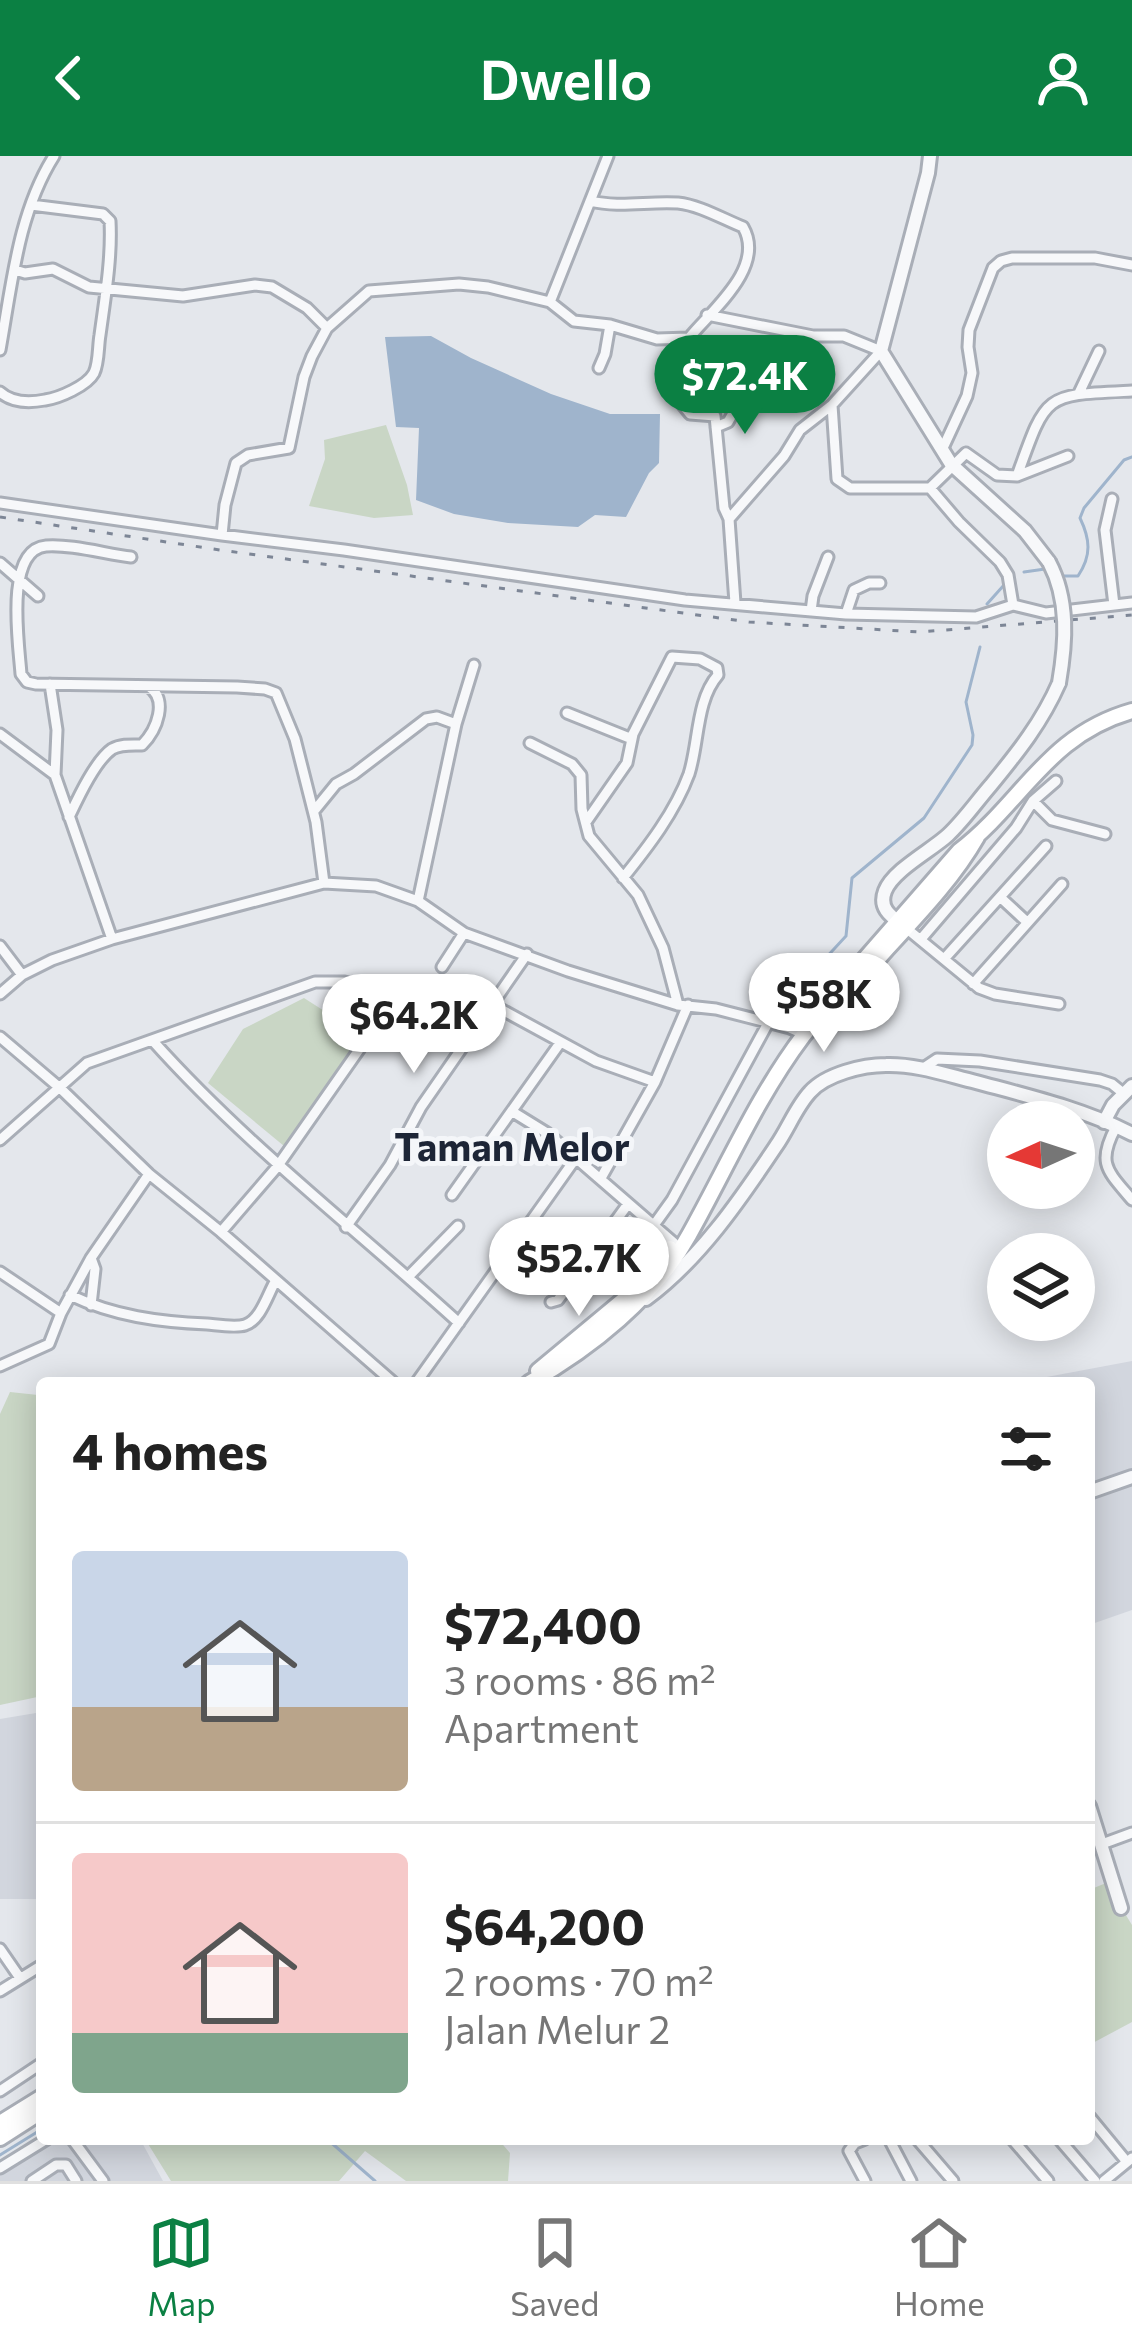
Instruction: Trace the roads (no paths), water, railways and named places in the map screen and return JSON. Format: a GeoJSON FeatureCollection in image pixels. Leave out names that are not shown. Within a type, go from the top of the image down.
{"type":"FeatureCollection","features":[{"type":"Feature","properties":{"kind":"main road"},"geometry":{"type":"LineString","coordinates":[[534,1377],[646,1286],[689,1236],[804,1034],[849,991],[902,924],[962,862],[977,837],[1056,751],[1093,725],[1132,710]]}},
{"type":"Feature","properties":{"kind":"main road"},"geometry":{"type":"LineString","coordinates":[[538,1377],[628,1311],[698,1214]]}},
{"type":"Feature","properties":{"kind":"main road"},"geometry":{"type":"LineString","coordinates":[[0,2123],[36,2101]]}},
{"type":"Feature","properties":{"kind":"main road"},"geometry":{"type":"LineString","coordinates":[[0,2138],[36,2115]]}},
{"type":"Feature","properties":{"kind":"street"},"geometry":{"type":"LineString","coordinates":[[0,350],[17,255],[31,205],[53,156]]}},
{"type":"Feature","properties":{"kind":"street"},"geometry":{"type":"LineString","coordinates":[[550,302],[608,156]]}},
{"type":"Feature","properties":{"kind":"street"},"geometry":{"type":"LineString","coordinates":[[729,519],[784,456],[800,430],[832,405],[881,351],[930,156]]}},
{"type":"Feature","properties":{"kind":"street"},"geometry":{"type":"LineString","coordinates":[[222,536],[236,463],[248,455],[289,448],[304,377],[327,328],[370,291],[459,284],[488,287],[550,302],[574,321],[610,325],[658,339],[685,339],[743,275],[749,244],[742,227],[677,203],[626,206],[590,201]]}},
{"type":"Feature","properties":{"kind":"street"},"geometry":{"type":"LineString","coordinates":[[0,392],[20,401],[47,400],[94,374],[110,221],[106,216],[31,205]]}},
{"type":"Feature","properties":{"kind":"street"},"geometry":{"type":"LineString","coordinates":[[2,254],[17,255]]}},
{"type":"Feature","properties":{"kind":"street"},"geometry":{"type":"LineString","coordinates":[[942,450],[968,396],[972,373],[969,330],[993,268],[1012,258],[1095,258],[1132,265]]}},
{"type":"Feature","properties":{"kind":"street"},"geometry":{"type":"LineString","coordinates":[[15,270],[60,270],[88,287],[183,296],[255,285],[272,287],[307,308],[327,328]]}},
{"type":"Feature","properties":{"kind":"street"},"geometry":{"type":"LineString","coordinates":[[707,316],[844,336],[881,351],[951,464],[1025,531],[1049,562],[1065,619],[1065,649],[1047,712],[949,834],[890,882],[883,904],[888,915],[973,983],[995,994],[1059,1004]]}},
{"type":"Feature","properties":{"kind":"street"},"geometry":{"type":"LineString","coordinates":[[598,368],[610,325]]}},
{"type":"Feature","properties":{"kind":"street"},"geometry":{"type":"LineString","coordinates":[[1079,393],[1099,351]]}},
{"type":"Feature","properties":{"kind":"street"},"geometry":{"type":"LineString","coordinates":[[676,386],[677,398],[690,414],[715,416],[735,603]]}},
{"type":"Feature","properties":{"kind":"street"},"geometry":{"type":"LineString","coordinates":[[1017,476],[1046,407],[1062,396],[1132,391]]}},
{"type":"Feature","properties":{"kind":"street"},"geometry":{"type":"LineString","coordinates":[[716,427],[728,422],[741,399]]}},
{"type":"Feature","properties":{"kind":"street"},"geometry":{"type":"LineString","coordinates":[[832,405],[837,479],[850,488],[930,488],[966,453],[997,475],[1017,476],[1068,455]]}},
{"type":"Feature","properties":{"kind":"street"},"geometry":{"type":"LineString","coordinates":[[930,488],[1000,562],[1008,575],[1013,605]]}},
{"type":"Feature","properties":{"kind":"street"},"geometry":{"type":"LineString","coordinates":[[1112,499],[1106,530],[1114,605]]}},
{"type":"Feature","properties":{"kind":"street"},"geometry":{"type":"LineString","coordinates":[[0,503],[685,600],[845,614],[976,617],[1013,605],[1046,613],[1132,603]]}},
{"type":"Feature","properties":{"kind":"street"},"geometry":{"type":"LineString","coordinates":[[131,557],[53,547],[39,547],[30,554],[18,576],[21,674],[27,682],[50,684],[265,688],[275,693],[295,739],[314,811],[324,883]]}},
{"type":"Feature","properties":{"kind":"street"},"geometry":{"type":"LineString","coordinates":[[811,611],[828,556]]}},
{"type":"Feature","properties":{"kind":"street"},"geometry":{"type":"LineString","coordinates":[[0,563],[38,596]]}},
{"type":"Feature","properties":{"kind":"street"},"geometry":{"type":"LineString","coordinates":[[845,614],[854,590],[880,583]]}},
{"type":"Feature","properties":{"kind":"street"},"geometry":{"type":"LineString","coordinates":[[586,822],[627,764],[632,739],[672,657],[700,659],[717,668],[680,794],[623,878]]}},
{"type":"Feature","properties":{"kind":"street"},"geometry":{"type":"LineString","coordinates":[[418,901],[473,665]]}},
{"type":"Feature","properties":{"kind":"street"},"geometry":{"type":"LineString","coordinates":[[50,684],[57,730],[55,775],[112,939]]}},
{"type":"Feature","properties":{"kind":"street"},"geometry":{"type":"LineString","coordinates":[[69,817],[109,752],[117,746],[142,745],[149,738],[160,699],[145,685]]}},
{"type":"Feature","properties":{"kind":"street"},"geometry":{"type":"LineString","coordinates":[[567,713],[632,739]]}},
{"type":"Feature","properties":{"kind":"street"},"geometry":{"type":"LineString","coordinates":[[314,811],[336,784],[426,719],[437,717],[456,724]]}},
{"type":"Feature","properties":{"kind":"street"},"geometry":{"type":"LineString","coordinates":[[0,734],[55,775]]}},
{"type":"Feature","properties":{"kind":"street"},"geometry":{"type":"LineString","coordinates":[[530,743],[572,764],[580,775],[589,836],[638,895],[683,1005],[655,1082],[601,1178]]}},
{"type":"Feature","properties":{"kind":"street"},"geometry":{"type":"LineString","coordinates":[[921,939],[1016,828],[1033,801],[1056,782]]}},
{"type":"Feature","properties":{"kind":"street"},"geometry":{"type":"LineString","coordinates":[[63,800],[77,799]]}},
{"type":"Feature","properties":{"kind":"street"},"geometry":{"type":"LineString","coordinates":[[1033,801],[1052,820],[1106,834]]}},
{"type":"Feature","properties":{"kind":"street"},"geometry":{"type":"LineString","coordinates":[[944,959],[1046,846]]}},
{"type":"Feature","properties":{"kind":"street"},"geometry":{"type":"LineString","coordinates":[[0,994],[22,975],[52,960],[112,939],[324,883],[376,886],[418,901],[464,933],[568,971],[804,1034]]}},
{"type":"Feature","properties":{"kind":"street"},"geometry":{"type":"LineString","coordinates":[[973,983],[1062,884]]}},
{"type":"Feature","properties":{"kind":"street"},"geometry":{"type":"LineString","coordinates":[[1000,897],[1027,922]]}},
{"type":"Feature","properties":{"kind":"street"},"geometry":{"type":"LineString","coordinates":[[442,967],[464,933]]}},
{"type":"Feature","properties":{"kind":"street"},"geometry":{"type":"LineString","coordinates":[[0,946],[22,975]]}},
{"type":"Feature","properties":{"kind":"street"},"geometry":{"type":"LineString","coordinates":[[346,1227],[390,1165],[468,1036],[527,954]]}},
{"type":"Feature","properties":{"kind":"street"},"geometry":{"type":"LineString","coordinates":[[0,1140],[87,1063],[315,982],[345,982],[468,1036]]}},
{"type":"Feature","properties":{"kind":"street"},"geometry":{"type":"LineString","coordinates":[[221,1232],[278,1167],[393,1001]]}},
{"type":"Feature","properties":{"kind":"street"},"geometry":{"type":"LineString","coordinates":[[493,1005],[596,1061],[655,1082]]}},
{"type":"Feature","properties":{"kind":"street"},"geometry":{"type":"LineString","coordinates":[[654,1225],[768,1022]]}},
{"type":"Feature","properties":{"kind":"street"},"geometry":{"type":"LineString","coordinates":[[0,1037],[149,1174],[387,1377]]}},
{"type":"Feature","properties":{"kind":"street"},"geometry":{"type":"LineString","coordinates":[[153,1041],[278,1167],[459,1323]]}},
{"type":"Feature","properties":{"kind":"street"},"geometry":{"type":"LineString","coordinates":[[452,1195],[560,1043]]}},
{"type":"Feature","properties":{"kind":"street"},"geometry":{"type":"LineString","coordinates":[[922,1069],[938,1059],[980,1061],[1100,1080],[1127,1089],[1110,1125],[1105,1160],[1132,1200]]}},
{"type":"Feature","properties":{"kind":"street"},"geometry":{"type":"LineString","coordinates":[[628,1311],[671,1279],[703,1245],[763,1166],[814,1087],[831,1078],[889,1064],[922,1069],[1035,1098],[1132,1134]]}},
{"type":"Feature","properties":{"kind":"street"},"geometry":{"type":"LineString","coordinates":[[512,1112],[547,1132],[674,1243]]}},
{"type":"Feature","properties":{"kind":"street"},"geometry":{"type":"LineString","coordinates":[[420,1377],[576,1158]]}},
{"type":"Feature","properties":{"kind":"street"},"geometry":{"type":"LineString","coordinates":[[0,1366],[49,1344],[91,1258],[149,1174]]}},
{"type":"Feature","properties":{"kind":"street"},"geometry":{"type":"LineString","coordinates":[[551,1302],[558,1300],[628,1204]]}},
{"type":"Feature","properties":{"kind":"street"},"geometry":{"type":"LineString","coordinates":[[408,1277],[458,1226]]}},
{"type":"Feature","properties":{"kind":"street"},"geometry":{"type":"LineString","coordinates":[[91,1258],[95,1269],[92,1306]]}},
{"type":"Feature","properties":{"kind":"street"},"geometry":{"type":"LineString","coordinates":[[0,1272],[61,1313]]}},
{"type":"Feature","properties":{"kind":"street"},"geometry":{"type":"LineString","coordinates":[[646,1286],[671,1279]]}},
{"type":"Feature","properties":{"kind":"street"},"geometry":{"type":"LineString","coordinates":[[70,1295],[104,1311],[164,1322],[246,1325],[258,1317],[276,1280]]}},
{"type":"Feature","properties":{"kind":"street"},"geometry":{"type":"LineString","coordinates":[[1095,1490],[1132,1478]]}},
{"type":"Feature","properties":{"kind":"street"},"geometry":{"type":"LineString","coordinates":[[1095,1824],[1121,1908]]}},
{"type":"Feature","properties":{"kind":"street"},"geometry":{"type":"LineString","coordinates":[[1102,1844],[1132,1833]]}},
{"type":"Feature","properties":{"kind":"street"},"geometry":{"type":"LineString","coordinates":[[0,1949],[20,1978]]}},
{"type":"Feature","properties":{"kind":"street"},"geometry":{"type":"LineString","coordinates":[[0,1991],[36,1969]]}},
{"type":"Feature","properties":{"kind":"street"},"geometry":{"type":"LineString","coordinates":[[0,2091],[36,2067]]}},
{"type":"Feature","properties":{"kind":"street"},"geometry":{"type":"LineString","coordinates":[[1065,2145],[1100,2181],[1129,2160],[1095,2123]]}},
{"type":"Feature","properties":{"kind":"street"},"geometry":{"type":"LineString","coordinates":[[0,2168],[37,2145]]}},
{"type":"Feature","properties":{"kind":"street"},"geometry":{"type":"LineString","coordinates":[[76,2145],[103,2181]]}},
{"type":"Feature","properties":{"kind":"street"},"geometry":{"type":"LineString","coordinates":[[854,2145],[849,2151],[865,2181]]}},
{"type":"Feature","properties":{"kind":"street"},"geometry":{"type":"LineString","coordinates":[[892,2145],[911,2181]]}},
{"type":"Feature","properties":{"kind":"street"},"geometry":{"type":"LineString","coordinates":[[926,2145],[952,2181]]}},
{"type":"Feature","properties":{"kind":"street"},"geometry":{"type":"LineString","coordinates":[[1017,2145],[1048,2181]]}},
{"type":"Feature","properties":{"kind":"street"},"geometry":{"type":"LineString","coordinates":[[32,2181],[56,2165],[66,2165],[76,2181]]}},
{"type":"Feature","properties":{"kind":"water"},"geometry":{"type":"Polygon","coordinates":[[[431,336],[551,394],[610,414],[660,414],[659,463],[626,517],[595,515],[578,527],[508,523],[454,514],[416,500],[419,428],[396,427],[385,337],[431,336]]]}},
{"type":"Feature","properties":{"kind":"waterway"},"geometry":{"type":"LineString","coordinates":[[1059,576],[1078,576],[1083,568],[1087,540],[1080,518],[1084,508],[1124,460],[1132,457]]}},
{"type":"Feature","properties":{"kind":"waterway"},"geometry":{"type":"LineString","coordinates":[[1024,572],[1045,569]]}},
{"type":"Feature","properties":{"kind":"waterway"},"geometry":{"type":"LineString","coordinates":[[987,604],[1004,585]]}},
{"type":"Feature","properties":{"kind":"waterway"},"geometry":{"type":"LineString","coordinates":[[787,1000],[846,936],[852,878],[924,818],[972,745],[966,702],[980,647]]}},
{"type":"Feature","properties":{"kind":"waterway"},"geometry":{"type":"LineString","coordinates":[[0,2155],[36,2133]]}},
{"type":"Feature","properties":{"kind":"waterway"},"geometry":{"type":"LineString","coordinates":[[334,2145],[375,2181]]}},
{"type":"Feature","properties":{"kind":"railway"},"geometry":{"type":"LineString","coordinates":[[0,517],[749,622],[920,632],[1132,615]]}},
{"type":"Feature","properties":{"kind":"district","name":"Taman Melor"},"geometry":{"type":"Point","coordinates":[512,1145]}}]}
